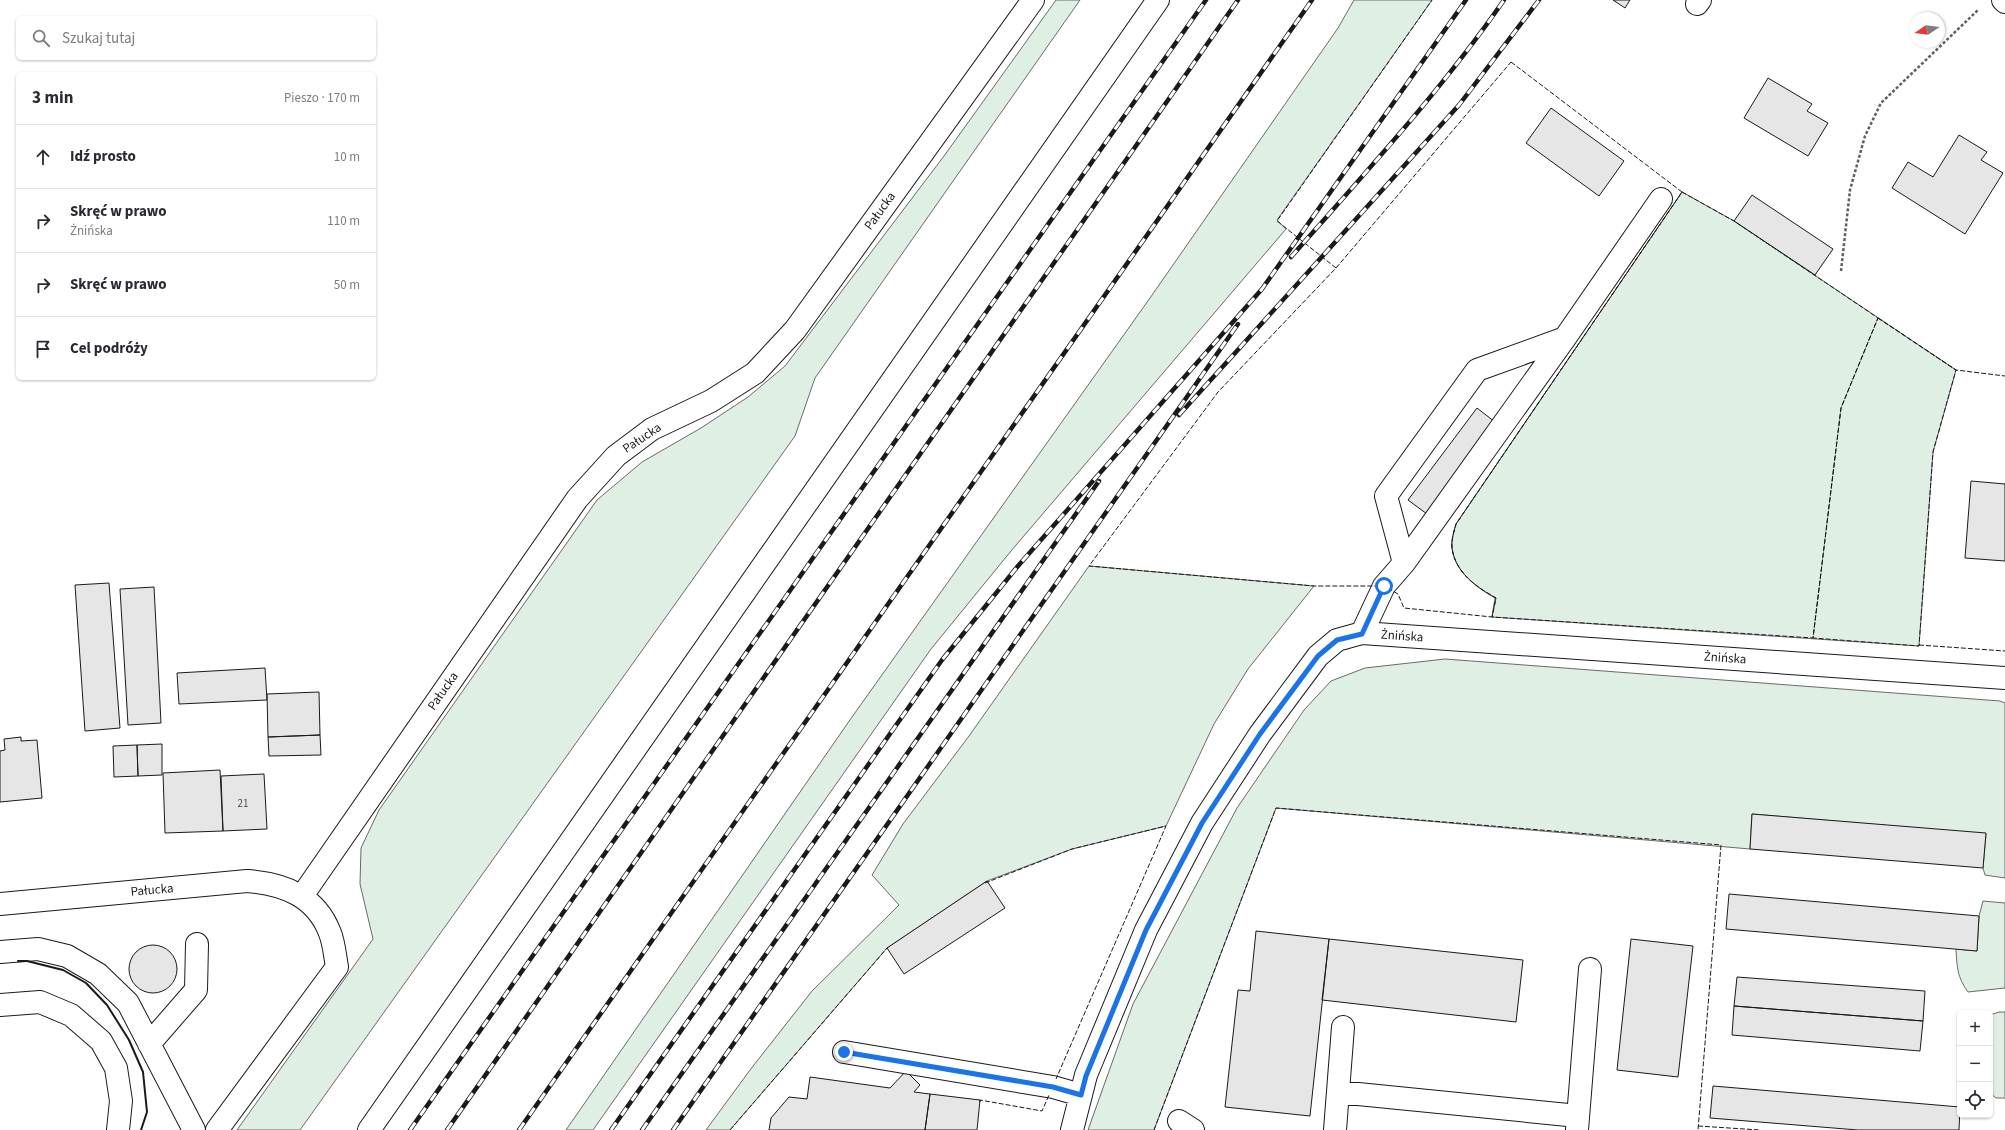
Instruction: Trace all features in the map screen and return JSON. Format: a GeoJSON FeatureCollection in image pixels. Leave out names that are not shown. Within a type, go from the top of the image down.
{"type":"FeatureCollection","features":[{"type":"Feature","properties":{"kind":"street","name":"Pałucka"},"geometry":{"type":"LineString","coordinates":[[302,896],[577,499],[616,456],[652,429],[711,401],[754,373],[795,330],[1033,0]]}},
{"type":"Feature","properties":{"kind":"street"},"geometry":{"type":"LineString","coordinates":[[369,1130],[1158,0]]}},
{"type":"Feature","properties":{"kind":"street"},"geometry":{"type":"LineString","coordinates":[[1362,634],[1384,586],[1404,563],[1566,338],[1661,199]]}},
{"type":"Feature","properties":{"kind":"street"},"geometry":{"type":"LineString","coordinates":[[1404,563],[1386,496],[1404,471],[1477,370],[1566,338]]}},
{"type":"Feature","properties":{"kind":"street","name":"Żnińska"},"geometry":{"type":"LineString","coordinates":[[1072,1130],[1086,1076],[1146,930],[1202,823],[1260,734],[1318,656],[1337,640],[1362,634],[2005,678]]}},
{"type":"Feature","properties":{"kind":"street","name":"Pałucka"},"geometry":{"type":"LineString","coordinates":[[0,904],[247,881],[270,883],[302,896],[318,911],[330,934],[337,967],[217,1130]]}},
{"type":"Feature","properties":{"kind":"street"},"geometry":{"type":"LineString","coordinates":[[149,1044],[196,990],[197,944]]}},
{"type":"Feature","properties":{"kind":"street"},"geometry":{"type":"LineString","coordinates":[[0,952],[38,949],[66,956],[98,974],[128,1003],[194,1130]]}},
{"type":"Feature","properties":{"kind":"street"},"geometry":{"type":"LineString","coordinates":[[1338,1092],[1577,1123],[1590,968]]}},
{"type":"Feature","properties":{"kind":"street"},"geometry":{"type":"LineString","coordinates":[[0,1005],[40,1002],[71,1015],[100,1041],[116,1068],[121,1102],[118,1130]]}},
{"type":"Feature","properties":{"kind":"street"},"geometry":{"type":"LineString","coordinates":[[1335,1130],[1344,1027]]}},
{"type":"Feature","properties":{"kind":"street"},"geometry":{"type":"LineString","coordinates":[[844,1052],[1053,1087],[1081,1095]]}},
{"type":"Feature","properties":{"kind":"path"},"geometry":{"type":"LineString","coordinates":[[1841,271],[1850,190],[1865,136],[1881,103],[1997,2]]}},
{"type":"Feature","properties":{"kind":"green space"},"geometry":{"type":"Polygon","coordinates":[[[1056,0],[1080,0],[815,378],[795,436],[300,1130],[237,1130],[373,939],[360,884],[361,848],[379,810],[597,500],[642,462],[701,428],[748,397],[785,366],[944,156],[1056,0]]]}},
{"type":"Feature","properties":{"kind":"green space"},"geometry":{"type":"Polygon","coordinates":[[[1354,0],[1432,0],[1277,220],[1286,229],[1011,551],[931,649],[593,1130],[566,1130],[852,717],[1150,298],[1338,28],[1354,0]]]}},
{"type":"Feature","properties":{"kind":"green space"},"geometry":{"type":"Polygon","coordinates":[[[1682,192],[1734,221],[1956,370],[1933,452],[1919,646],[1492,617],[1495,598],[1474,584],[1457,564],[1452,548],[1456,524],[1682,192]]]}},
{"type":"Feature","properties":{"kind":"green space"},"geometry":{"type":"Polygon","coordinates":[[[1089,566],[1314,586],[1248,669],[1214,724],[1166,826],[1072,849],[987,881],[887,948],[730,1130],[706,1130],[750,1070],[812,991],[899,905],[872,875],[903,824],[969,736],[1089,566]]]}},
{"type":"Feature","properties":{"kind":"green space"},"geometry":{"type":"Polygon","coordinates":[[[1445,659],[2000,701],[2005,703],[2005,878],[1985,875],[1983,868],[1986,834],[1752,814],[1750,849],[1276,808],[1154,1130],[1088,1130],[1133,1004],[1237,808],[1304,710],[1331,681],[1365,668],[1445,659]]]}},
{"type":"Feature","properties":{"kind":"green space"},"geometry":{"type":"Polygon","coordinates":[[[1983,901],[2005,903],[2005,988],[1968,992],[1958,972],[1956,949],[1977,951],[1979,916],[1983,901]]]}},
{"type":"Feature","properties":{"kind":"green space"},"geometry":{"type":"Polygon","coordinates":[[[2005,1012],[2005,1098],[1996,1098],[1993,1096],[1993,1014],[2005,1012]]]}},
{"type":"Feature","properties":{"kind":"building"},"geometry":{"type":"Polygon","coordinates":[[[1613,0],[1630,0],[1625,8],[1613,0]]]}},
{"type":"Feature","properties":{"kind":"building"},"geometry":{"type":"Polygon","coordinates":[[[1768,78],[1812,104],[1807,111],[1828,123],[1808,156],[1744,118],[1768,78]]]}},
{"type":"Feature","properties":{"kind":"building"},"geometry":{"type":"Polygon","coordinates":[[[1551,108],[1624,161],[1599,196],[1526,143],[1551,108]]]}},
{"type":"Feature","properties":{"kind":"building"},"geometry":{"type":"Polygon","coordinates":[[[1959,135],[1987,152],[1981,160],[2003,173],[1965,234],[1892,188],[1908,162],[1933,177],[1959,135]]]}},
{"type":"Feature","properties":{"kind":"building"},"geometry":{"type":"Polygon","coordinates":[[[1752,195],[1833,249],[1815,275],[1734,221],[1752,195]]]}},
{"type":"Feature","properties":{"kind":"building"},"geometry":{"type":"Polygon","coordinates":[[[1477,408],[1495,422],[1427,514],[1408,500],[1477,408]]]}},
{"type":"Feature","properties":{"kind":"building"},"geometry":{"type":"Polygon","coordinates":[[[1971,481],[2005,484],[2005,561],[1965,558],[1971,481]]]}},
{"type":"Feature","properties":{"kind":"building"},"geometry":{"type":"Polygon","coordinates":[[[109,583],[120,728],[85,731],[75,585],[109,583]]]}},
{"type":"Feature","properties":{"kind":"building"},"geometry":{"type":"Polygon","coordinates":[[[154,587],[161,723],[128,725],[120,589],[154,587]]]}},
{"type":"Feature","properties":{"kind":"building"},"geometry":{"type":"Polygon","coordinates":[[[265,668],[267,700],[179,704],[177,673],[265,668]]]}},
{"type":"Feature","properties":{"kind":"building"},"geometry":{"type":"Polygon","coordinates":[[[319,692],[320,735],[268,737],[267,694],[319,692]]]}},
{"type":"Feature","properties":{"kind":"building"},"geometry":{"type":"Polygon","coordinates":[[[320,735],[321,755],[269,756],[268,737],[320,735]]]}},
{"type":"Feature","properties":{"kind":"building"},"geometry":{"type":"Polygon","coordinates":[[[21,737],[21,741],[37,740],[42,798],[0,802],[0,751],[5,750],[4,739],[21,737]]]}},
{"type":"Feature","properties":{"kind":"building"},"geometry":{"type":"Polygon","coordinates":[[[162,744],[162,775],[138,776],[137,745],[162,744]]]}},
{"type":"Feature","properties":{"kind":"building"},"geometry":{"type":"Polygon","coordinates":[[[137,745],[138,776],[114,777],[113,746],[137,745]]]}},
{"type":"Feature","properties":{"kind":"building"},"geometry":{"type":"Polygon","coordinates":[[[220,770],[223,831],[165,833],[163,773],[220,770]]]}},
{"type":"Feature","properties":{"kind":"building"},"geometry":{"type":"Polygon","coordinates":[[[264,774],[267,829],[223,831],[221,776],[264,774]]]}},
{"type":"Feature","properties":{"kind":"building"},"geometry":{"type":"Polygon","coordinates":[[[1752,814],[1986,833],[1983,868],[1750,849],[1752,814]]]}},
{"type":"Feature","properties":{"kind":"building"},"geometry":{"type":"Polygon","coordinates":[[[987,881],[1005,908],[904,974],[887,948],[987,881]]]}},
{"type":"Feature","properties":{"kind":"building"},"geometry":{"type":"Polygon","coordinates":[[[1729,894],[1979,916],[1977,951],[1726,929],[1729,894]]]}},
{"type":"Feature","properties":{"kind":"building"},"geometry":{"type":"Polygon","coordinates":[[[1256,931],[1329,939],[1310,1116],[1225,1107],[1238,990],[1250,991],[1256,931]]]}},
{"type":"Feature","properties":{"kind":"building"},"geometry":{"type":"Polygon","coordinates":[[[1329,939],[1523,960],[1516,1022],[1322,1000],[1329,939]]]}},
{"type":"Feature","properties":{"kind":"building"},"geometry":{"type":"Polygon","coordinates":[[[1631,939],[1693,946],[1678,1077],[1617,1070],[1631,939]]]}},
{"type":"Feature","properties":{"kind":"building"},"geometry":{"type":"Polygon","coordinates":[[[148,945],[158,945],[167,949],[173,955],[176,960],[176,978],[167,989],[158,993],[148,993],[139,989],[133,983],[129,974],[129,964],[133,955],[139,949],[148,945]]]}},
{"type":"Feature","properties":{"kind":"building"},"geometry":{"type":"Polygon","coordinates":[[[1737,977],[1925,991],[1923,1021],[1734,1006],[1737,977]]]}},
{"type":"Feature","properties":{"kind":"building"},"geometry":{"type":"Polygon","coordinates":[[[1734,1006],[1923,1021],[1920,1051],[1732,1035],[1734,1006]]]}},
{"type":"Feature","properties":{"kind":"building"},"geometry":{"type":"Polygon","coordinates":[[[906,1071],[920,1085],[914,1092],[930,1094],[925,1130],[769,1130],[771,1118],[789,1097],[807,1099],[810,1077],[890,1088],[906,1071]]]}},
{"type":"Feature","properties":{"kind":"building"},"geometry":{"type":"Polygon","coordinates":[[[1713,1086],[1957,1107],[1957,1118],[1960,1118],[1959,1130],[1858,1130],[1710,1118],[1713,1086]]]}},
{"type":"Feature","properties":{"kind":"building"},"geometry":{"type":"Polygon","coordinates":[[[930,1094],[980,1100],[977,1130],[925,1130],[930,1094]]]}},
{"type":"Feature","properties":{"kind":"railway"},"geometry":{"type":"LineString","coordinates":[[410,1130],[1206,0]]}},
{"type":"Feature","properties":{"kind":"railway"},"geometry":{"type":"LineString","coordinates":[[447,1130],[1238,0]]}},
{"type":"Feature","properties":{"kind":"railway"},"geometry":{"type":"LineString","coordinates":[[519,1130],[1312,0]]}},
{"type":"Feature","properties":{"kind":"railway"},"geometry":{"type":"LineString","coordinates":[[611,1130],[942,660],[1018,566],[1262,289],[1466,0]]}},
{"type":"Feature","properties":{"kind":"railway"},"geometry":{"type":"LineString","coordinates":[[1291,257],[1402,131],[1455,67],[1504,0]]}},
{"type":"Feature","properties":{"kind":"railway"},"geometry":{"type":"LineString","coordinates":[[1179,415],[1459,105],[1539,0]]}},
{"type":"Feature","properties":{"kind":"railway"},"geometry":{"type":"LineString","coordinates":[[673,1130],[1238,324]]}},
{"type":"Feature","properties":{"kind":"railway"},"geometry":{"type":"LineString","coordinates":[[642,1130],[1099,481]]}},
{"type":"Feature","properties":{"kind":"fence"},"geometry":{"type":"LineString","coordinates":[[1336,268],[1277,221],[1432,0]]}},
{"type":"Feature","properties":{"kind":"fence"},"geometry":{"type":"LineString","coordinates":[[1511,62],[1682,192],[1456,524],[1452,542],[1454,557],[1462,571],[1474,584],[1496,598],[1492,617],[1404,608],[1398,594],[1384,586],[1314,586],[1089,566],[1218,392],[1336,268],[1511,62]]}},
{"type":"Feature","properties":{"kind":"fence"},"geometry":{"type":"LineString","coordinates":[[1682,192],[1734,221],[1878,318],[1841,408],[1813,638],[1492,617],[1496,598],[1474,584],[1462,571],[1454,557],[1452,542],[1456,524],[1682,192]]}},
{"type":"Feature","properties":{"kind":"fence"},"geometry":{"type":"LineString","coordinates":[[1878,318],[1956,370],[2005,376]]}},
{"type":"Feature","properties":{"kind":"fence"},"geometry":{"type":"LineString","coordinates":[[1878,318],[1956,370],[1933,452],[1919,646],[1813,638],[1841,408],[1878,318]]}},
{"type":"Feature","properties":{"kind":"fence"},"geometry":{"type":"LineString","coordinates":[[1919,645],[2005,651]]}},
{"type":"Feature","properties":{"kind":"fence"},"geometry":{"type":"LineString","coordinates":[[1154,1130],[1276,808],[1721,845],[1698,1130]]}},
{"type":"Feature","properties":{"kind":"fence"},"geometry":{"type":"LineString","coordinates":[[985,883],[1072,849],[1166,826],[1056,1079]]}},
{"type":"Feature","properties":{"kind":"fence"},"geometry":{"type":"LineString","coordinates":[[730,1130],[888,947]]}},
{"type":"Feature","properties":{"kind":"fence"},"geometry":{"type":"LineString","coordinates":[[980,1102],[980,1100],[1042,1111],[1049,1095]]}},
{"type":"Feature","properties":{"kind":"fence"},"geometry":{"type":"LineString","coordinates":[[1698,1126],[1760,1130]]}},
{"type":"Feature","properties":{"kind":"wall"},"geometry":{"type":"LineString","coordinates":[[18,961],[27,961],[63,970],[86,983],[107,1005],[129,1040],[143,1072],[147,1112],[141,1130]]}},
{"type":"Feature","properties":{"kind":"route"},"geometry":{"type":"LineString","coordinates":[[844,1052],[1053,1087],[1081,1095],[1086,1076],[1146,930],[1202,823],[1260,734],[1318,656],[1337,640],[1362,634],[1384,586]]}}]}
